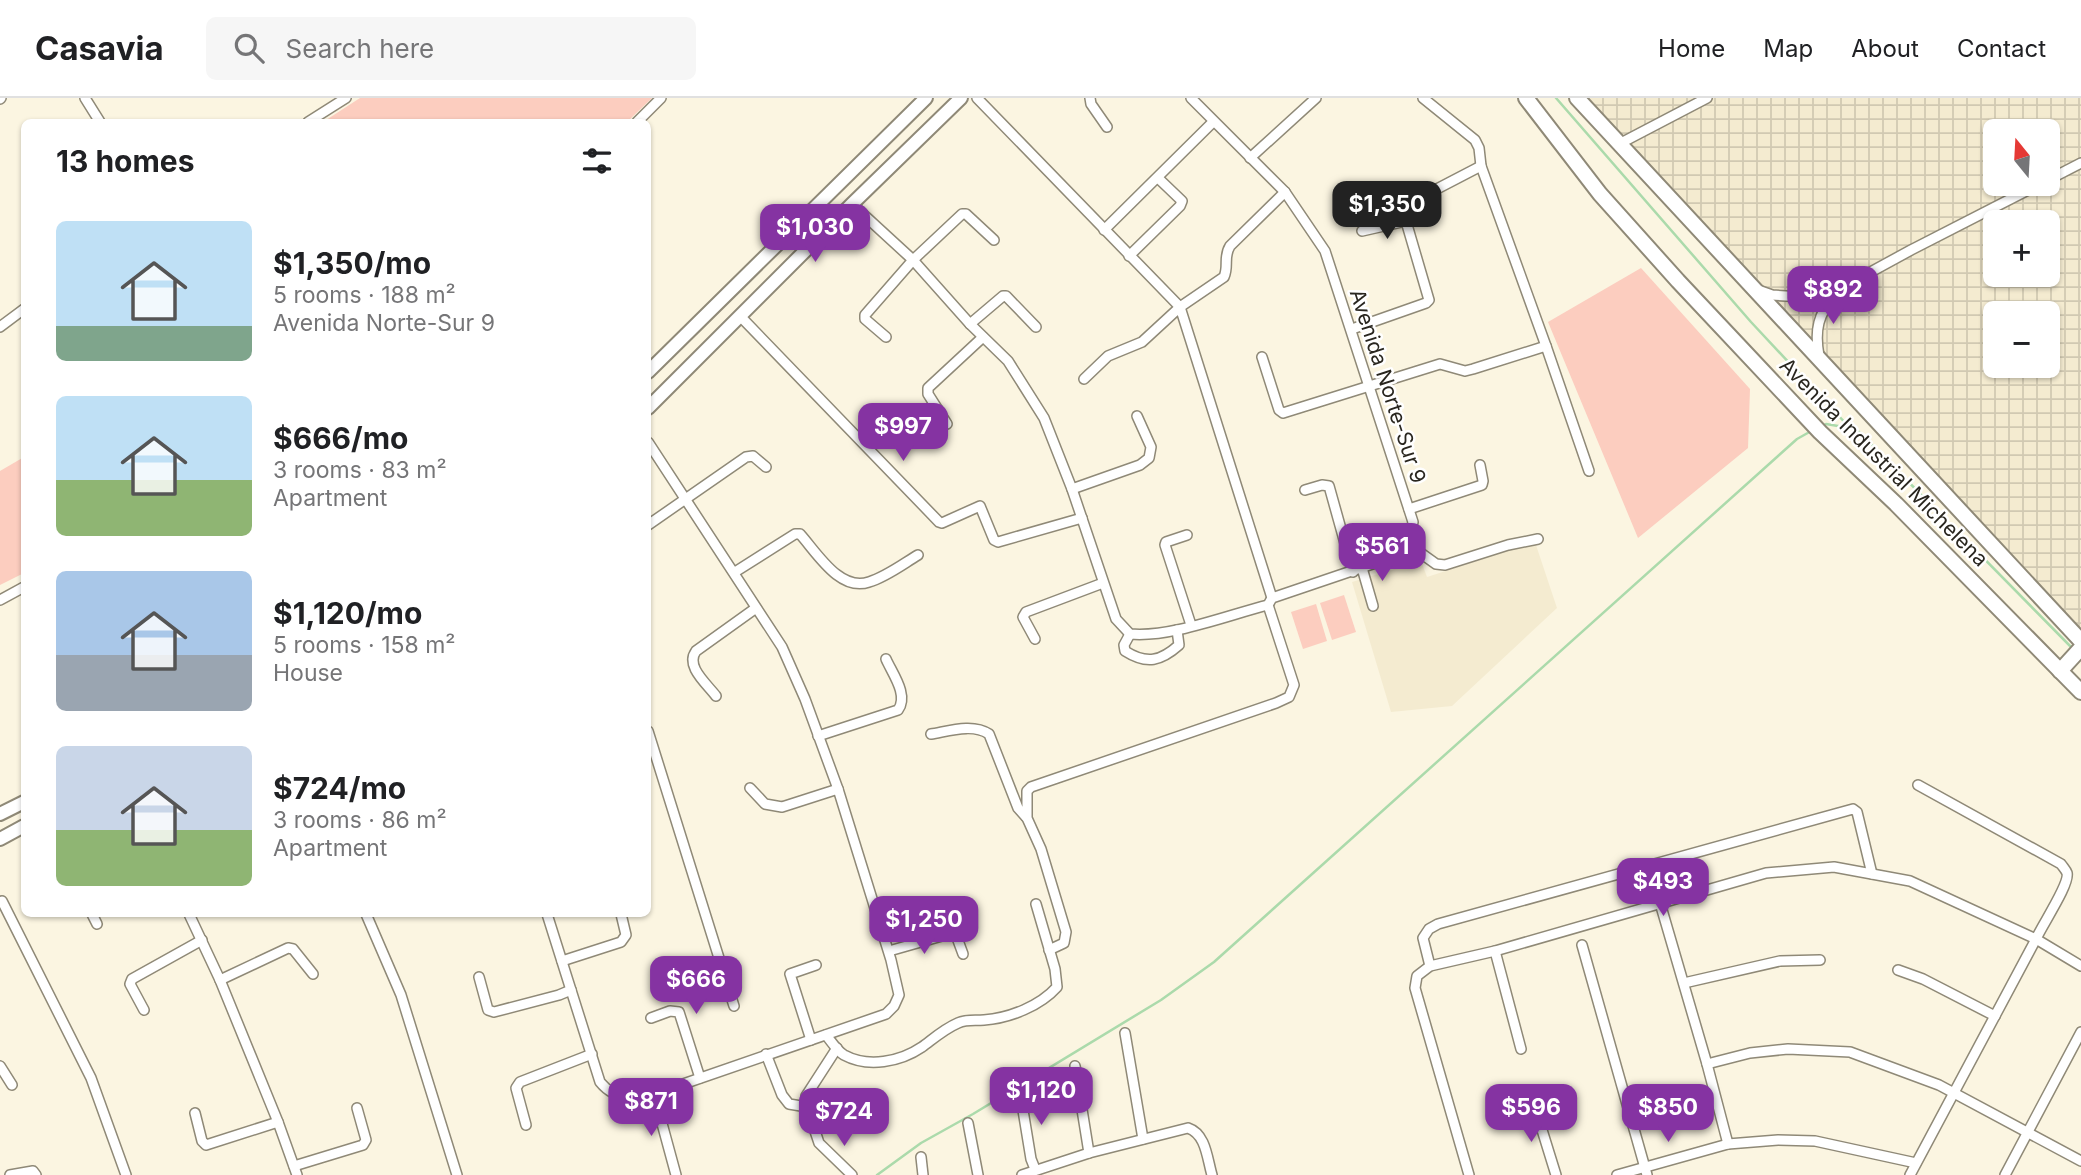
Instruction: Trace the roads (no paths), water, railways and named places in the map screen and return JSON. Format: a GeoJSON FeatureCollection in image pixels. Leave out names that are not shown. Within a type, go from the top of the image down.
{"type":"FeatureCollection","features":[{"type":"Feature","properties":{"kind":"main road"},"geometry":{"type":"LineString","coordinates":[[651,369],[926,98]]}},
{"type":"Feature","properties":{"kind":"main road"},"geometry":{"type":"LineString","coordinates":[[651,405],[961,98]]}},
{"type":"Feature","properties":{"kind":"main road","name":"Avenida Industrial Michelena"},"geometry":{"type":"LineString","coordinates":[[1526,98],[1600,194],[1809,421],[2063,668],[2081,692]]}},
{"type":"Feature","properties":{"kind":"main road","name":"Avenida Industrial Michelena"},"geometry":{"type":"LineString","coordinates":[[1577,98],[2081,641]]}},
{"type":"Feature","properties":{"kind":"main road"},"geometry":{"type":"LineString","coordinates":[[2063,668],[2081,649]]}},
{"type":"Feature","properties":{"kind":"main road"},"geometry":{"type":"LineString","coordinates":[[0,814],[21,804]]}},
{"type":"Feature","properties":{"kind":"main road"},"geometry":{"type":"LineString","coordinates":[[0,839],[21,828]]}},
{"type":"Feature","properties":{"kind":"street"},"geometry":{"type":"LineString","coordinates":[[85,98],[98,119]]}},
{"type":"Feature","properties":{"kind":"street"},"geometry":{"type":"LineString","coordinates":[[314,119],[346,98]]}},
{"type":"Feature","properties":{"kind":"street"},"geometry":{"type":"LineString","coordinates":[[640,119],[661,98]]}},
{"type":"Feature","properties":{"kind":"street"},"geometry":{"type":"LineString","coordinates":[[977,98],[1180,307],[1294,685],[1289,697],[1276,703],[1031,787],[1027,790],[1027,818]]}},
{"type":"Feature","properties":{"kind":"street"},"geometry":{"type":"LineString","coordinates":[[1090,98],[1091,104],[1107,127]]}},
{"type":"Feature","properties":{"kind":"street","name":"Avenida Norte-Sur 9"},"geometry":{"type":"LineString","coordinates":[[1191,98],[1285,192],[1325,251],[1413,522],[1408,544]]}},
{"type":"Feature","properties":{"kind":"street"},"geometry":{"type":"LineString","coordinates":[[1250,158],[1316,98]]}},
{"type":"Feature","properties":{"kind":"street"},"geometry":{"type":"LineString","coordinates":[[1423,98],[1475,140],[1479,148],[1481,166],[1589,471]]}},
{"type":"Feature","properties":{"kind":"street"},"geometry":{"type":"LineString","coordinates":[[1619,144],[1707,98]]}},
{"type":"Feature","properties":{"kind":"street"},"geometry":{"type":"LineString","coordinates":[[1104,230],[1213,122]]}},
{"type":"Feature","properties":{"kind":"street"},"geometry":{"type":"LineString","coordinates":[[2060,174],[2081,163]]}},
{"type":"Feature","properties":{"kind":"street"},"geometry":{"type":"LineString","coordinates":[[1352,329],[1429,300],[1403,211],[1405,205],[1481,166]]}},
{"type":"Feature","properties":{"kind":"street"},"geometry":{"type":"LineString","coordinates":[[1129,257],[1182,201],[1158,178]]}},
{"type":"Feature","properties":{"kind":"street"},"geometry":{"type":"LineString","coordinates":[[1084,379],[1108,356],[1142,342],[1180,307],[1224,277],[1227,271],[1226,253],[1230,246],[1285,192]]}},
{"type":"Feature","properties":{"kind":"street"},"geometry":{"type":"LineString","coordinates":[[1754,289],[1772,295],[1801,297],[1834,292],[2017,196]]}},
{"type":"Feature","properties":{"kind":"street"},"geometry":{"type":"LineString","coordinates":[[852,204],[913,260],[970,324],[1008,361],[1044,418],[1072,489],[1116,619],[1130,634],[1147,636],[1177,630],[1270,601],[1393,557],[1408,544],[1436,564],[1445,565],[1508,545],[1538,539]]}},
{"type":"Feature","properties":{"kind":"street"},"geometry":{"type":"LineString","coordinates":[[886,337],[864,319],[865,314],[913,260],[962,214],[966,214],[994,240]]}},
{"type":"Feature","properties":{"kind":"street"},"geometry":{"type":"LineString","coordinates":[[1362,232],[1406,221]]}},
{"type":"Feature","properties":{"kind":"street"},"geometry":{"type":"LineString","coordinates":[[1819,358],[1815,335],[1821,313],[1834,292]]}},
{"type":"Feature","properties":{"kind":"street"},"geometry":{"type":"LineString","coordinates":[[970,324],[1006,296],[1036,327]]}},
{"type":"Feature","properties":{"kind":"street"},"geometry":{"type":"LineString","coordinates":[[0,327],[21,311]]}},
{"type":"Feature","properties":{"kind":"street"},"geometry":{"type":"LineString","coordinates":[[740,316],[939,522],[980,506],[994,540],[998,542],[1082,518]]}},
{"type":"Feature","properties":{"kind":"street"},"geometry":{"type":"LineString","coordinates":[[947,424],[928,394],[928,388],[983,337]]}},
{"type":"Feature","properties":{"kind":"street"},"geometry":{"type":"LineString","coordinates":[[1262,357],[1279,410],[1283,413],[1440,364],[1465,370],[1473,369],[1546,346]]}},
{"type":"Feature","properties":{"kind":"street"},"geometry":{"type":"LineString","coordinates":[[1072,489],[1140,465],[1149,458],[1151,447],[1137,416]]}},
{"type":"Feature","properties":{"kind":"street"},"geometry":{"type":"LineString","coordinates":[[548,917],[600,1082],[608,1091],[624,1098],[654,1094],[886,1014],[899,995],[889,951],[838,789],[805,699],[782,647],[651,446]]}},
{"type":"Feature","properties":{"kind":"street"},"geometry":{"type":"LineString","coordinates":[[651,523],[746,457],[752,456],[766,467]]}},
{"type":"Feature","properties":{"kind":"street"},"geometry":{"type":"LineString","coordinates":[[1409,509],[1482,485],[1480,465]]}},
{"type":"Feature","properties":{"kind":"street"},"geometry":{"type":"LineString","coordinates":[[1304,490],[1329,486],[1373,606]]}},
{"type":"Feature","properties":{"kind":"street"},"geometry":{"type":"LineString","coordinates":[[735,572],[795,534],[800,534],[835,575],[850,583],[867,583],[918,555]]}},
{"type":"Feature","properties":{"kind":"street"},"geometry":{"type":"LineString","coordinates":[[1187,535],[1166,542],[1165,545],[1191,625]]}},
{"type":"Feature","properties":{"kind":"street"},"geometry":{"type":"LineString","coordinates":[[1035,639],[1023,617],[1026,612],[1103,583]]}},
{"type":"Feature","properties":{"kind":"street"},"geometry":{"type":"LineString","coordinates":[[0,600],[21,593]]}},
{"type":"Feature","properties":{"kind":"street"},"geometry":{"type":"LineString","coordinates":[[716,696],[692,664],[692,657],[696,651],[756,608]]}},
{"type":"Feature","properties":{"kind":"street"},"geometry":{"type":"LineString","coordinates":[[1130,634],[1124,645],[1125,651],[1139,660],[1151,660],[1168,654],[1179,645],[1177,630]]}},
{"type":"Feature","properties":{"kind":"street"},"geometry":{"type":"LineString","coordinates":[[818,736],[898,710],[902,704],[902,696],[886,659]]}},
{"type":"Feature","properties":{"kind":"street"},"geometry":{"type":"LineString","coordinates":[[931,734],[970,728],[981,729],[989,734],[1018,808],[1027,818],[1041,849],[1066,927],[1064,943],[1049,950]]}},
{"type":"Feature","properties":{"kind":"street"},"geometry":{"type":"LineString","coordinates":[[651,741],[734,1006]]}},
{"type":"Feature","properties":{"kind":"street"},"geometry":{"type":"LineString","coordinates":[[1910,1175],[2043,924],[2067,884],[2067,874],[2061,864],[1918,785]]}},
{"type":"Feature","properties":{"kind":"street"},"geometry":{"type":"LineString","coordinates":[[750,788],[765,804],[782,807],[838,789]]}},
{"type":"Feature","properties":{"kind":"street"},"geometry":{"type":"LineString","coordinates":[[1430,966],[1423,938],[1429,929],[1438,923],[1853,809],[1857,812],[1872,874]]}},
{"type":"Feature","properties":{"kind":"street"},"geometry":{"type":"LineString","coordinates":[[1469,1175],[1415,988],[1417,976],[1430,966],[1495,951],[1766,873],[1834,867],[1910,881],[2036,939],[2081,966]]}},
{"type":"Feature","properties":{"kind":"street"},"geometry":{"type":"LineString","coordinates":[[2,901],[91,1079],[126,1175]]}},
{"type":"Feature","properties":{"kind":"street"},"geometry":{"type":"LineString","coordinates":[[1660,903],[1728,1144]]}},
{"type":"Feature","properties":{"kind":"street"},"geometry":{"type":"LineString","coordinates":[[826,1035],[842,1054],[872,1063],[889,1061],[920,1049],[958,1023],[994,1019],[1020,1011],[1049,996],[1057,987],[1055,969],[1036,904]]}},
{"type":"Feature","properties":{"kind":"street"},"geometry":{"type":"LineString","coordinates":[[93,917],[97,925]]}},
{"type":"Feature","properties":{"kind":"street"},"geometry":{"type":"LineString","coordinates":[[190,917],[220,980],[295,1170],[363,1145],[366,1140],[357,1108]]}},
{"type":"Feature","properties":{"kind":"street"},"geometry":{"type":"LineString","coordinates":[[367,917],[401,995],[457,1175]]}},
{"type":"Feature","properties":{"kind":"street"},"geometry":{"type":"LineString","coordinates":[[562,961],[621,942],[626,935],[622,917]]}},
{"type":"Feature","properties":{"kind":"street"},"geometry":{"type":"LineString","coordinates":[[889,951],[949,934],[956,935],[962,954]]}},
{"type":"Feature","properties":{"kind":"street"},"geometry":{"type":"LineString","coordinates":[[144,1010],[130,984],[132,979],[202,940]]}},
{"type":"Feature","properties":{"kind":"street"},"geometry":{"type":"LineString","coordinates":[[1582,945],[1646,1170]]}},
{"type":"Feature","properties":{"kind":"street"},"geometry":{"type":"LineString","coordinates":[[220,980],[288,948],[293,949],[313,974]]}},
{"type":"Feature","properties":{"kind":"street"},"geometry":{"type":"LineString","coordinates":[[1495,951],[1521,1049]]}},
{"type":"Feature","properties":{"kind":"street"},"geometry":{"type":"LineString","coordinates":[[1684,983],[1780,961],[1820,960]]}},
{"type":"Feature","properties":{"kind":"street"},"geometry":{"type":"LineString","coordinates":[[810,1040],[790,974],[816,965]]}},
{"type":"Feature","properties":{"kind":"street"},"geometry":{"type":"LineString","coordinates":[[1898,970],[1923,979],[1995,1016]]}},
{"type":"Feature","properties":{"kind":"street"},"geometry":{"type":"LineString","coordinates":[[479,977],[488,1010],[494,1012],[572,990]]}},
{"type":"Feature","properties":{"kind":"street"},"geometry":{"type":"LineString","coordinates":[[651,1017],[670,1011],[679,1012],[700,1078]]}},
{"type":"Feature","properties":{"kind":"street"},"geometry":{"type":"LineString","coordinates":[[2005,1175],[2081,1032]]}},
{"type":"Feature","properties":{"kind":"street"},"geometry":{"type":"LineString","coordinates":[[1125,1033],[1143,1139]]}},
{"type":"Feature","properties":{"kind":"street"},"geometry":{"type":"LineString","coordinates":[[837,1048],[806,1096],[807,1107],[819,1143],[851,1174]]}},
{"type":"Feature","properties":{"kind":"street"},"geometry":{"type":"LineString","coordinates":[[1707,1064],[1750,1053],[1788,1049],[1850,1052],[1955,1093],[2081,1161]]}},
{"type":"Feature","properties":{"kind":"street"},"geometry":{"type":"LineString","coordinates":[[526,1125],[516,1088],[520,1082],[592,1054]]}},
{"type":"Feature","properties":{"kind":"street"},"geometry":{"type":"LineString","coordinates":[[766,1054],[782,1095],[789,1104],[807,1107]]}},
{"type":"Feature","properties":{"kind":"street"},"geometry":{"type":"LineString","coordinates":[[0,1066],[12,1085]]}},
{"type":"Feature","properties":{"kind":"street"},"geometry":{"type":"LineString","coordinates":[[1074,1066],[1089,1153]]}},
{"type":"Feature","properties":{"kind":"street"},"geometry":{"type":"LineString","coordinates":[[1020,1092],[1035,1169]]}},
{"type":"Feature","properties":{"kind":"street"},"geometry":{"type":"LineString","coordinates":[[654,1094],[676,1175]]}},
{"type":"Feature","properties":{"kind":"street"},"geometry":{"type":"LineString","coordinates":[[1534,1104],[1556,1175]]}},
{"type":"Feature","properties":{"kind":"street"},"geometry":{"type":"LineString","coordinates":[[195,1113],[202,1141],[206,1145],[278,1122]]}},
{"type":"Feature","properties":{"kind":"street"},"geometry":{"type":"LineString","coordinates":[[968,1123],[978,1175]]}},
{"type":"Feature","properties":{"kind":"street"},"geometry":{"type":"LineString","coordinates":[[1022,1175],[1089,1153],[1188,1128],[1197,1131],[1201,1137],[1212,1175]]}},
{"type":"Feature","properties":{"kind":"street"},"geometry":{"type":"LineString","coordinates":[[1617,1175],[1646,1170],[1728,1144],[1778,1140],[1815,1141],[1916,1163]]}},
{"type":"Feature","properties":{"kind":"street"},"geometry":{"type":"LineString","coordinates":[[921,1157],[923,1175]]}},
{"type":"Feature","properties":{"kind":"street"},"geometry":{"type":"LineString","coordinates":[[10,1175],[33,1171],[36,1175]]}},
{"type":"Feature","properties":{"kind":"waterway"},"geometry":{"type":"LineString","coordinates":[[1556,98],[1751,322],[1850,428],[1859,432],[2073,649]]}},
{"type":"Feature","properties":{"kind":"waterway"},"geometry":{"type":"LineString","coordinates":[[1822,426],[1826,424],[1850,428]]}},
{"type":"Feature","properties":{"kind":"waterway"},"geometry":{"type":"LineString","coordinates":[[877,1175],[921,1143],[1161,1000],[1214,962],[1797,439],[1813,430]]}}]}
